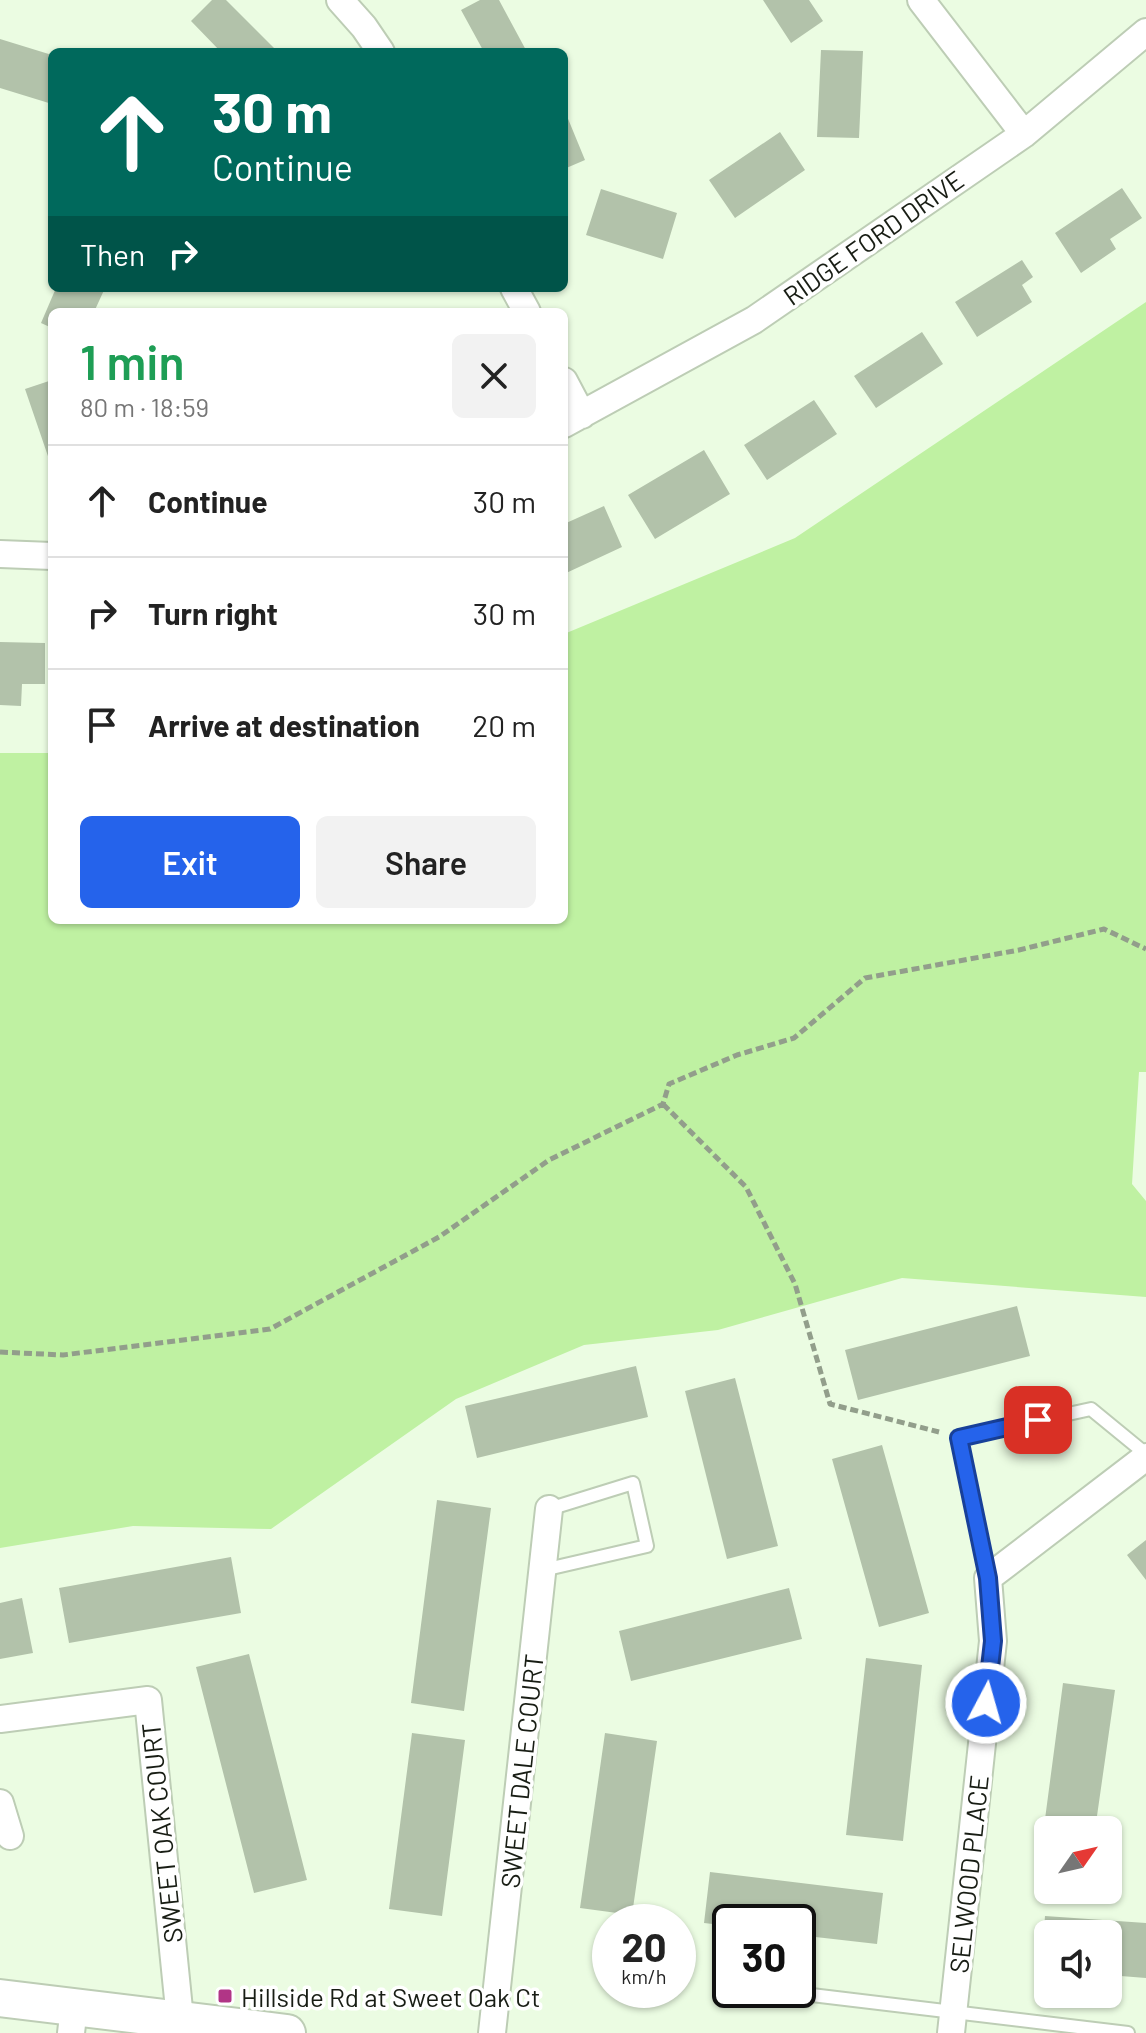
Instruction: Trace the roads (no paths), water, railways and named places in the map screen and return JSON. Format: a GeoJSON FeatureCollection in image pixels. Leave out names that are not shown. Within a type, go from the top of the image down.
{"type":"FeatureCollection","features":[{"type":"Feature","properties":{"kind":"street"},"geometry":{"type":"LineString","coordinates":[[340,0],[378,48]]}},
{"type":"Feature","properties":{"kind":"street"},"geometry":{"type":"LineString","coordinates":[[921,0],[1024,134]]}},
{"type":"Feature","properties":{"kind":"street","name":"RIDGE FORD DRIVE"},"geometry":{"type":"LineString","coordinates":[[568,398],[573,419],[754,320],[1024,134],[1146,32]]}},
{"type":"Feature","properties":{"kind":"street"},"geometry":{"type":"LineString","coordinates":[[0,554],[48,556]]}},
{"type":"Feature","properties":{"kind":"street"},"geometry":{"type":"LineString","coordinates":[[988,1578],[1146,1456]]}},
{"type":"Feature","properties":{"kind":"street","name":"SWEET DALE COURT"},"geometry":{"type":"LineString","coordinates":[[492,2033],[549,1509]]}},
{"type":"Feature","properties":{"kind":"street","name":"SELWOOD PLACE"},"geometry":{"type":"LineString","coordinates":[[952,2022],[993,1641],[988,1578]]}},
{"type":"Feature","properties":{"kind":"street","name":"SWEET OAK COURT"},"geometry":{"type":"LineString","coordinates":[[0,1719],[148,1700],[180,2019]]}},
{"type":"Feature","properties":{"kind":"street"},"geometry":{"type":"LineString","coordinates":[[0,1803],[10,1836]]}},
{"type":"Feature","properties":{"kind":"street"},"geometry":{"type":"LineString","coordinates":[[0,1998],[72,2020],[180,2019],[287,2033]]}},
{"type":"Feature","properties":{"kind":"lane"},"geometry":{"type":"LineString","coordinates":[[988,1578],[959,1438],[1091,1409],[1146,1456]]}},
{"type":"Feature","properties":{"kind":"lane"},"geometry":{"type":"LineString","coordinates":[[543,1570],[647,1546],[633,1483],[549,1509]]}},
{"type":"Feature","properties":{"kind":"lane"},"geometry":{"type":"LineString","coordinates":[[816,1998],[952,2022],[1128,2033]]}},
{"type":"Feature","properties":{"kind":"place","name":"Hillside Rd at Sweet Oak Ct"},"geometry":{"type":"Point","coordinates":[225,1996]}}]}
